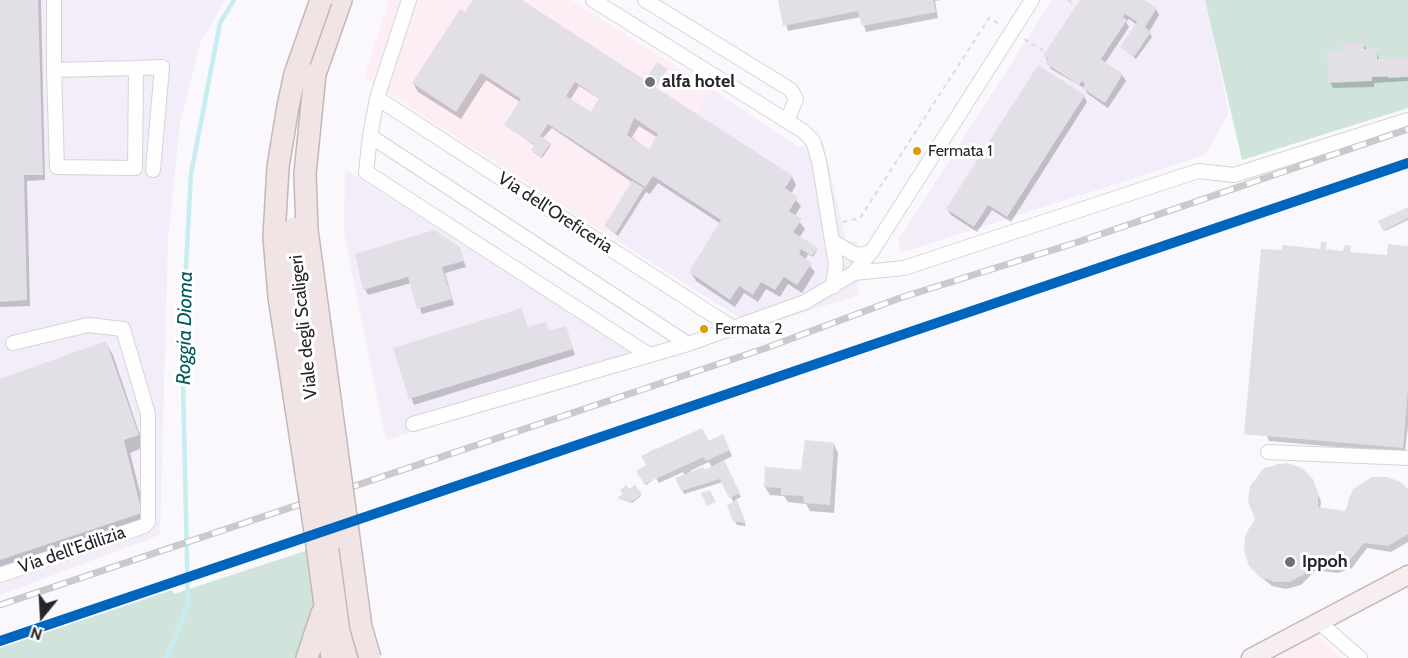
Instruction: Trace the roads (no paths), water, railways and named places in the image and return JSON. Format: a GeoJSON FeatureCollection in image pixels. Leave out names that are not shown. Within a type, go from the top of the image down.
{"type":"FeatureCollection","features":[{"type":"Feature","properties":{"kind":"highway","name":"Viale degli Scaligeri"},"geometry":{"type":"LineString","coordinates":[[321,0],[295,74],[288,106],[278,167],[274,237],[279,297],[332,658]]}},
{"type":"Feature","properties":{"kind":"highway","name":"Viale degli Scaligeri"},"geometry":{"type":"LineString","coordinates":[[341,0],[315,75],[306,109],[297,168],[294,229],[297,293],[351,658]]}},
{"type":"Feature","properties":{"kind":"highway"},"geometry":{"type":"LineString","coordinates":[[315,75],[305,174],[307,230],[361,627],[370,658]]}},
{"type":"Feature","properties":{"kind":"highway"},"geometry":{"type":"LineString","coordinates":[[307,658],[319,627],[323,603]]}},
{"type":"Feature","properties":{"kind":"main road"},"geometry":{"type":"LineString","coordinates":[[1251,658],[1408,574]]}},
{"type":"Feature","properties":{"kind":"street"},"geometry":{"type":"LineString","coordinates":[[54,0],[57,168],[135,168],[136,68]]}},
{"type":"Feature","properties":{"kind":"street"},"geometry":{"type":"LineString","coordinates":[[409,0],[378,98],[370,136],[366,172],[649,355]]}},
{"type":"Feature","properties":{"kind":"street"},"geometry":{"type":"LineString","coordinates":[[593,0],[787,121],[813,141],[836,264],[833,287]]}},
{"type":"Feature","properties":{"kind":"street"},"geometry":{"type":"LineString","coordinates":[[413,424],[688,344],[805,302],[854,273],[872,251],[1032,0]]}},
{"type":"Feature","properties":{"kind":"street"},"geometry":{"type":"LineString","coordinates":[[636,27],[648,2],[791,90],[796,99],[787,121]]}},
{"type":"Feature","properties":{"kind":"street"},"geometry":{"type":"LineString","coordinates":[[54,70],[162,68],[153,170]]}},
{"type":"Feature","properties":{"kind":"street","name":"Via dell'Oreficeria"},"geometry":{"type":"LineString","coordinates":[[378,98],[733,328]]}},
{"type":"Feature","properties":{"kind":"street"},"geometry":{"type":"LineString","coordinates":[[854,273],[904,267],[1197,171],[1234,175],[1408,120]]}},
{"type":"Feature","properties":{"kind":"street","name":"Via dell'Oreficeria"},"geometry":{"type":"LineString","coordinates":[[370,136],[688,344]]}},
{"type":"Feature","properties":{"kind":"street"},"geometry":{"type":"LineString","coordinates":[[832,241],[854,254],[872,251]]}},
{"type":"Feature","properties":{"kind":"street","name":"Via dell'Edilizia"},"geometry":{"type":"LineString","coordinates":[[0,574],[144,526],[148,522],[148,414],[123,329],[88,325],[13,343]]}},
{"type":"Feature","properties":{"kind":"street"},"geometry":{"type":"LineString","coordinates":[[1268,452],[1408,458]]}},
{"type":"Feature","properties":{"kind":"street"},"geometry":{"type":"LineString","coordinates":[[1320,623],[1360,658]]}},
{"type":"Feature","properties":{"kind":"waterway","name":"Roggia Dioma"},"geometry":{"type":"LineString","coordinates":[[166,658],[188,605],[182,338],[191,174],[220,23],[234,0]]}},
{"type":"Feature","properties":{"kind":"railway"},"geometry":{"type":"LineString","coordinates":[[0,605],[766,348],[900,298],[1078,242],[1408,129]]}},
{"type":"Feature","properties":{"kind":"place","name":"alfa hotel"},"geometry":{"type":"Point","coordinates":[650,82]}},
{"type":"Feature","properties":{"kind":"place","name":"Fermata 1"},"geometry":{"type":"Point","coordinates":[917,151]}},
{"type":"Feature","properties":{"kind":"place","name":"Fermata 2"},"geometry":{"type":"Point","coordinates":[704,329]}},
{"type":"Feature","properties":{"kind":"place","name":"Ippoh"},"geometry":{"type":"Point","coordinates":[1290,562]}}]}
